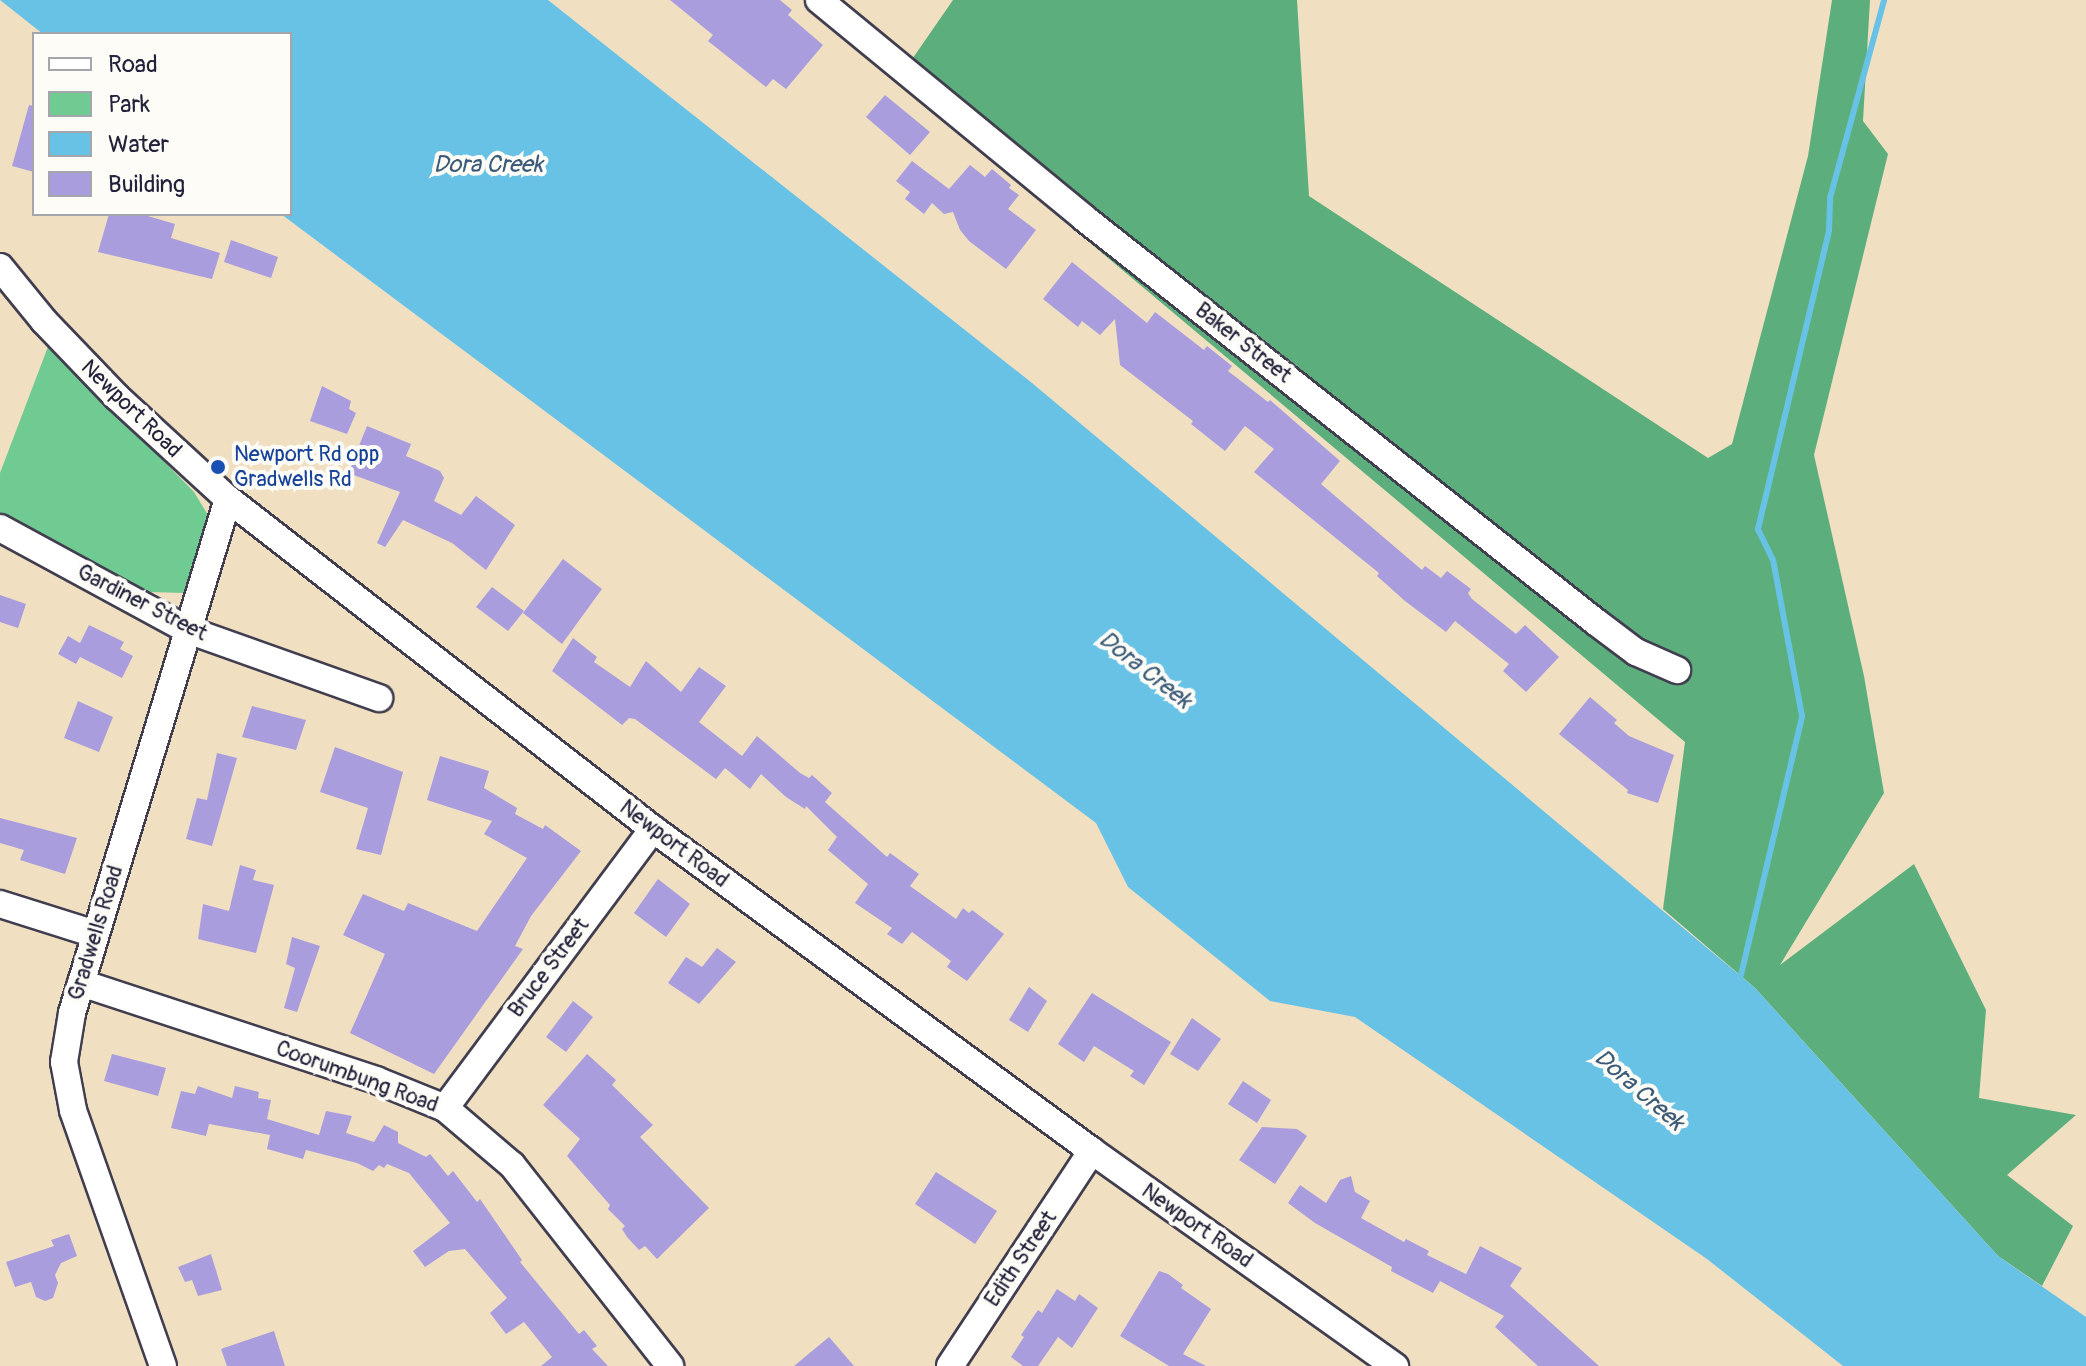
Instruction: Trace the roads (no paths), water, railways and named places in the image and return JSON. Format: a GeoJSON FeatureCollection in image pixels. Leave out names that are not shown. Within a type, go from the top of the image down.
{"type":"FeatureCollection","features":[{"type":"Feature","properties":{"kind":"street","name":"Baker Street"},"geometry":{"type":"LineString","coordinates":[[819,0],[1084,218],[1596,622],[1636,652],[1677,670]]}},
{"type":"Feature","properties":{"kind":"street","name":"Newport Road"},"geometry":{"type":"LineString","coordinates":[[0,267],[44,321],[117,397],[228,499],[653,829],[1092,1151],[1395,1366]]}},
{"type":"Feature","properties":{"kind":"street","name":"Gradwells Road"},"geometry":{"type":"LineString","coordinates":[[163,1366],[67,1086],[66,1037],[228,499]]}},
{"type":"Feature","properties":{"kind":"street","name":"Gardiner Street"},"geometry":{"type":"LineString","coordinates":[[0,528],[188,630],[379,698]]}},
{"type":"Feature","properties":{"kind":"street","name":"Bruce Street"},"geometry":{"type":"LineString","coordinates":[[445,1108],[653,829]]}},
{"type":"Feature","properties":{"kind":"street"},"geometry":{"type":"LineString","coordinates":[[0,904],[95,934]]}},
{"type":"Feature","properties":{"kind":"street","name":"Coorumbung Road"},"geometry":{"type":"LineString","coordinates":[[81,983],[376,1080],[445,1108],[512,1165],[670,1366]]}},
{"type":"Feature","properties":{"kind":"street","name":"Edith Street"},"geometry":{"type":"LineString","coordinates":[[950,1366],[1092,1151]]}},
{"type":"Feature","properties":{"kind":"water","name":"Dora Creek"},"geometry":{"type":"Polygon","coordinates":[[[0,0],[548,0],[1032,383],[1755,988],[1998,1256],[2086,1317],[2086,1366],[1843,1366],[1707,1259],[1355,1017],[1270,1001],[1128,887],[1096,823],[284,216],[292,216],[292,32],[40,32],[0,0]]]}},
{"type":"Feature","properties":{"kind":"waterway"},"geometry":{"type":"LineString","coordinates":[[1741,975],[1802,716],[1773,560],[1758,529],[1829,231],[1830,198],[1884,0]]}},
{"type":"Feature","properties":{"kind":"place","name":"Newport Rd opp Gradwells Rd"},"geometry":{"type":"Point","coordinates":[218,467]}}]}
